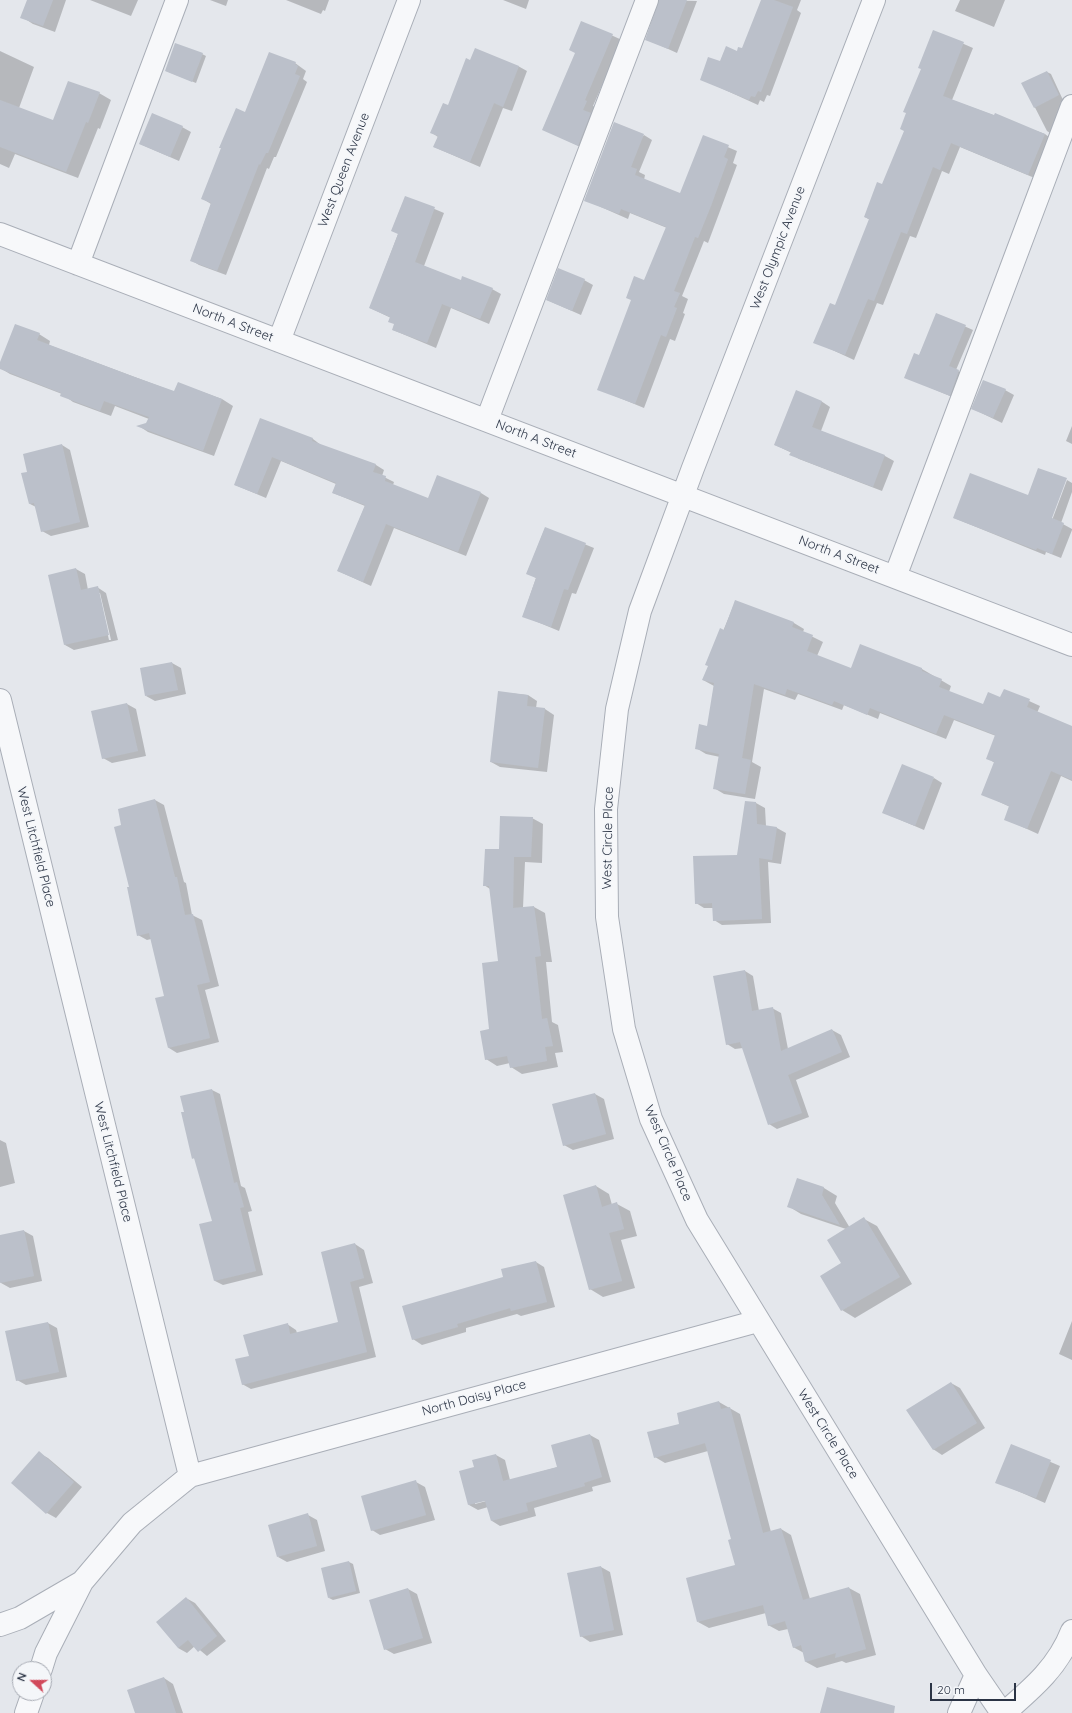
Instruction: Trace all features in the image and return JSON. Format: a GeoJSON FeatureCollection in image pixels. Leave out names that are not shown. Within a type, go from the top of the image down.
{"type":"FeatureCollection","features":[{"type":"Feature","properties":{"kind":"street"},"geometry":{"type":"LineString","coordinates":[[78,264],[177,0]]}},
{"type":"Feature","properties":{"kind":"street","name":"West Queen Avenue"},"geometry":{"type":"LineString","coordinates":[[279,341],[409,0]]}},
{"type":"Feature","properties":{"kind":"street"},"geometry":{"type":"LineString","coordinates":[[487,420],[647,0]]}},
{"type":"Feature","properties":{"kind":"street","name":"West Olympic Avenue"},"geometry":{"type":"LineString","coordinates":[[683,496],[874,0]]}},
{"type":"Feature","properties":{"kind":"street"},"geometry":{"type":"LineString","coordinates":[[895,577],[1072,106]]}},
{"type":"Feature","properties":{"kind":"street","name":"North A Street"},"geometry":{"type":"LineString","coordinates":[[0,234],[1072,645]]}},
{"type":"Feature","properties":{"kind":"street","name":"West Circle Place"},"geometry":{"type":"LineString","coordinates":[[683,496],[640,611],[617,709],[606,809],[607,917],[624,1029],[651,1119],[696,1220],[976,1675],[1003,1713]]}},
{"type":"Feature","properties":{"kind":"street","name":"West Litchfield Place"},"geometry":{"type":"LineString","coordinates":[[0,700],[190,1476]]}},
{"type":"Feature","properties":{"kind":"street","name":"North Daisy Place"},"geometry":{"type":"LineString","coordinates":[[190,1476],[758,1321]]}},
{"type":"Feature","properties":{"kind":"street"},"geometry":{"type":"LineString","coordinates":[[44,1661],[46,1653],[82,1582],[132,1523],[190,1476]]}},
{"type":"Feature","properties":{"kind":"street"},"geometry":{"type":"LineString","coordinates":[[0,1625],[20,1618],[82,1582]]}},
{"type":"Feature","properties":{"kind":"street"},"geometry":{"type":"LineString","coordinates":[[1003,1713],[1039,1683],[1066,1645],[1072,1631]]}},
{"type":"Feature","properties":{"kind":"street"},"geometry":{"type":"LineString","coordinates":[[959,1713],[976,1675]]}},
{"type":"Feature","properties":{"kind":"street"},"geometry":{"type":"LineString","coordinates":[[26,1713],[30,1701]]}},
{"type":"Feature","properties":{"kind":"building"},"geometry":{"type":"Polygon","coordinates":[[[27,0],[53,0],[43,26],[20,18],[27,0]]]}},
{"type":"Feature","properties":{"kind":"building"},"geometry":{"type":"Polygon","coordinates":[[[659,0],[687,0],[668,49],[645,40],[659,0]]]}},
{"type":"Feature","properties":{"kind":"building"},"geometry":{"type":"Polygon","coordinates":[[[761,0],[774,0],[793,7],[761,92],[758,91],[755,97],[751,96],[749,100],[700,80],[708,57],[720,61],[726,46],[737,51],[738,47],[742,48],[761,0]]]}},
{"type":"Feature","properties":{"kind":"building"},"geometry":{"type":"Polygon","coordinates":[[[581,21],[613,34],[585,100],[587,101],[583,110],[591,113],[578,146],[542,130],[575,53],[569,50],[581,21]]]}},
{"type":"Feature","properties":{"kind":"building"},"geometry":{"type":"Polygon","coordinates":[[[933,30],[964,42],[943,96],[994,115],[995,113],[1045,134],[1028,175],[951,143],[940,170],[933,167],[907,234],[901,232],[874,301],[868,299],[845,355],[813,343],[830,303],[835,305],[869,219],[864,217],[877,182],[882,184],[904,131],[900,129],[906,113],[903,112],[921,69],[918,68],[933,30]]]}},
{"type":"Feature","properties":{"kind":"building"},"geometry":{"type":"Polygon","coordinates":[[[175,43],[203,53],[192,82],[165,71],[175,43]]]}},
{"type":"Feature","properties":{"kind":"building"},"geometry":{"type":"Polygon","coordinates":[[[475,48],[519,66],[503,107],[494,103],[470,162],[433,147],[438,136],[430,133],[443,103],[448,105],[466,58],[470,60],[475,48]]]}},
{"type":"Feature","properties":{"kind":"building"},"geometry":{"type":"Polygon","coordinates":[[[269,52],[296,62],[295,64],[298,66],[295,74],[300,76],[268,153],[266,153],[260,165],[259,164],[217,271],[190,261],[211,203],[201,199],[221,148],[219,148],[236,108],[245,112],[269,52]]]}},
{"type":"Feature","properties":{"kind":"building"},"geometry":{"type":"Polygon","coordinates":[[[1047,71],[1059,95],[1034,108],[1021,83],[1047,71]]]}},
{"type":"Feature","properties":{"kind":"building"},"geometry":{"type":"Polygon","coordinates":[[[68,81],[100,92],[66,172],[0,147],[0,100],[53,120],[68,81]]]}},
{"type":"Feature","properties":{"kind":"building"},"geometry":{"type":"Polygon","coordinates":[[[152,113],[183,126],[170,157],[139,144],[152,113]]]}},
{"type":"Feature","properties":{"kind":"building"},"geometry":{"type":"Polygon","coordinates":[[[614,122],[644,134],[631,167],[637,169],[635,175],[680,193],[703,135],[729,145],[724,157],[728,159],[711,206],[698,238],[695,237],[674,291],[680,293],[674,307],[677,308],[666,337],[661,335],[635,404],[597,390],[631,300],[626,298],[634,276],[644,280],[666,227],[621,209],[619,214],[584,201],[614,122]]]}},
{"type":"Feature","properties":{"kind":"building"},"geometry":{"type":"Polygon","coordinates":[[[405,196],[435,207],[415,262],[461,280],[462,276],[493,288],[480,319],[442,304],[427,343],[392,330],[394,324],[388,322],[390,317],[369,308],[398,234],[391,231],[405,196]]]}},
{"type":"Feature","properties":{"kind":"building"},"geometry":{"type":"Polygon","coordinates":[[[558,268],[585,279],[572,311],[546,300],[558,268]]]}},
{"type":"Feature","properties":{"kind":"building"},"geometry":{"type":"Polygon","coordinates":[[[936,313],[966,325],[949,366],[959,370],[950,396],[904,378],[914,353],[919,355],[936,313]]]}},
{"type":"Feature","properties":{"kind":"building"},"geometry":{"type":"Polygon","coordinates":[[[15,324],[40,333],[37,340],[132,376],[174,391],[178,382],[222,399],[203,451],[136,426],[146,423],[149,417],[104,401],[100,411],[60,396],[61,393],[0,369],[0,362],[15,324]]]}},
{"type":"Feature","properties":{"kind":"building"},"geometry":{"type":"Polygon","coordinates":[[[983,380],[1006,389],[993,418],[971,409],[983,380]]]}},
{"type":"Feature","properties":{"kind":"building"},"geometry":{"type":"Polygon","coordinates":[[[796,390],[822,401],[812,427],[885,455],[873,487],[789,455],[791,452],[774,445],[796,390]]]}},
{"type":"Feature","properties":{"kind":"building"},"geometry":{"type":"Polygon","coordinates":[[[260,418],[313,438],[312,441],[376,464],[373,472],[386,476],[385,481],[428,498],[437,475],[481,492],[458,552],[386,524],[363,582],[337,571],[365,505],[332,493],[336,483],[272,457],[257,494],[234,485],[260,418]]]}},
{"type":"Feature","properties":{"kind":"building"},"geometry":{"type":"Polygon","coordinates":[[[62,444],[80,522],[41,532],[34,503],[29,504],[21,473],[27,472],[23,454],[62,444]]]}},
{"type":"Feature","properties":{"kind":"building"},"geometry":{"type":"Polygon","coordinates":[[[1038,468],[1067,478],[1052,518],[1064,523],[1052,554],[1037,548],[1036,550],[953,518],[970,473],[1028,495],[1038,468]]]}},
{"type":"Feature","properties":{"kind":"building"},"geometry":{"type":"Polygon","coordinates":[[[545,527],[586,543],[568,590],[564,589],[551,627],[522,617],[536,578],[526,574],[545,527]]]}},
{"type":"Feature","properties":{"kind":"building"},"geometry":{"type":"Polygon","coordinates":[[[76,568],[81,590],[98,586],[109,635],[64,645],[48,575],[76,568]]]}},
{"type":"Feature","properties":{"kind":"building"},"geometry":{"type":"Polygon","coordinates":[[[735,600],[794,622],[792,627],[813,635],[807,651],[851,668],[860,644],[922,668],[922,671],[942,679],[939,687],[983,704],[988,692],[1000,697],[1004,689],[1030,699],[1027,707],[1072,726],[1072,780],[1051,771],[1027,829],[1004,820],[1009,806],[981,795],[994,762],[986,759],[995,735],[944,715],[936,734],[870,708],[867,715],[834,701],[832,705],[787,689],[785,695],[754,684],[742,758],[751,760],[745,794],[713,789],[719,754],[695,749],[699,724],[707,726],[714,683],[702,680],[708,666],[705,665],[720,628],[724,630],[735,600]]]}},
{"type":"Feature","properties":{"kind":"building"},"geometry":{"type":"Polygon","coordinates":[[[172,662],[178,690],[145,696],[140,668],[172,662]]]}},
{"type":"Feature","properties":{"kind":"building"},"geometry":{"type":"Polygon","coordinates":[[[498,691],[528,695],[527,706],[545,708],[538,768],[490,762],[498,691]]]}},
{"type":"Feature","properties":{"kind":"building"},"geometry":{"type":"Polygon","coordinates":[[[127,703],[138,751],[102,759],[91,711],[127,703]]]}},
{"type":"Feature","properties":{"kind":"building"},"geometry":{"type":"Polygon","coordinates":[[[902,764],[934,777],[915,826],[882,813],[902,764]]]}},
{"type":"Feature","properties":{"kind":"building"},"geometry":{"type":"Polygon","coordinates":[[[155,799],[175,877],[177,877],[185,915],[193,914],[210,982],[197,985],[210,1038],[168,1048],[155,998],[164,996],[149,933],[137,936],[127,887],[129,887],[114,827],[121,825],[118,809],[155,799]]]}},
{"type":"Feature","properties":{"kind":"building"},"geometry":{"type":"Polygon","coordinates":[[[745,801],[756,802],[757,824],[777,827],[772,860],[759,858],[762,919],[713,921],[712,903],[695,904],[693,856],[737,855],[745,801]]]}},
{"type":"Feature","properties":{"kind":"building"},"geometry":{"type":"Polygon","coordinates":[[[500,816],[533,817],[531,857],[514,857],[513,908],[534,906],[541,956],[535,957],[542,1019],[547,1018],[553,1046],[545,1047],[547,1061],[510,1068],[507,1056],[485,1060],[480,1031],[489,1029],[482,963],[498,961],[489,886],[483,886],[485,849],[499,849],[500,816]]]}},
{"type":"Feature","properties":{"kind":"building"},"geometry":{"type":"Polygon","coordinates":[[[745,970],[752,1011],[773,1007],[781,1051],[832,1029],[842,1052],[788,1075],[802,1113],[768,1125],[740,1042],[726,1045],[713,976],[745,970]]]}},
{"type":"Feature","properties":{"kind":"building"},"geometry":{"type":"Polygon","coordinates":[[[212,1089],[234,1183],[237,1182],[244,1207],[240,1208],[256,1271],[214,1281],[199,1224],[212,1221],[194,1158],[192,1159],[181,1112],[184,1112],[180,1096],[212,1089]]]}},
{"type":"Feature","properties":{"kind":"building"},"geometry":{"type":"Polygon","coordinates":[[[595,1093],[606,1134],[563,1146],[552,1104],[595,1093]]]}},
{"type":"Feature","properties":{"kind":"building"},"geometry":{"type":"Polygon","coordinates":[[[797,1178],[824,1187],[822,1195],[840,1225],[787,1207],[797,1178]]]}},
{"type":"Feature","properties":{"kind":"building"},"geometry":{"type":"Polygon","coordinates":[[[596,1185],[602,1207],[617,1202],[624,1229],[609,1233],[622,1281],[589,1290],[563,1195],[596,1185]]]}},
{"type":"Feature","properties":{"kind":"building"},"geometry":{"type":"Polygon","coordinates":[[[864,1217],[900,1277],[841,1311],[820,1276],[841,1263],[827,1240],[864,1217]]]}},
{"type":"Feature","properties":{"kind":"building"},"geometry":{"type":"Polygon","coordinates":[[[24,1230],[34,1276],[0,1283],[0,1235],[24,1230]]]}},
{"type":"Feature","properties":{"kind":"building"},"geometry":{"type":"Polygon","coordinates":[[[355,1243],[364,1278],[350,1282],[367,1352],[242,1385],[235,1359],[249,1356],[243,1335],[288,1323],[290,1334],[338,1322],[321,1252],[355,1243]]]}},
{"type":"Feature","properties":{"kind":"building"},"geometry":{"type":"Polygon","coordinates":[[[536,1261],[547,1302],[511,1311],[510,1308],[457,1324],[458,1327],[412,1340],[402,1306],[503,1277],[501,1269],[536,1261]]]}},
{"type":"Feature","properties":{"kind":"building"},"geometry":{"type":"Polygon","coordinates":[[[48,1322],[59,1372],[16,1381],[5,1331],[48,1322]]]}},
{"type":"Feature","properties":{"kind":"building"},"geometry":{"type":"Polygon","coordinates":[[[951,1382],[977,1423],[933,1450],[906,1410],[951,1382]]]}},
{"type":"Feature","properties":{"kind":"building"},"geometry":{"type":"Polygon","coordinates":[[[719,1401],[721,1409],[730,1407],[763,1533],[781,1528],[803,1600],[849,1587],[866,1649],[835,1658],[836,1653],[805,1662],[801,1645],[793,1648],[785,1621],[768,1626],[763,1605],[697,1622],[686,1578],[735,1565],[728,1540],[731,1539],[705,1443],[654,1458],[647,1432],[679,1424],[677,1413],[719,1401]]]}},
{"type":"Feature","properties":{"kind":"building"},"geometry":{"type":"Polygon","coordinates":[[[590,1434],[602,1477],[584,1483],[585,1486],[526,1503],[528,1511],[491,1521],[485,1501],[468,1505],[459,1471],[474,1467],[472,1460],[496,1454],[503,1481],[557,1467],[551,1445],[590,1434]]]}},
{"type":"Feature","properties":{"kind":"building"},"geometry":{"type":"Polygon","coordinates":[[[1011,1444],[1051,1460],[1036,1498],[995,1483],[1011,1444]]]}},
{"type":"Feature","properties":{"kind":"building"},"geometry":{"type":"Polygon","coordinates":[[[39,1451],[74,1482],[46,1514],[11,1483],[39,1451]]]}},
{"type":"Feature","properties":{"kind":"building"},"geometry":{"type":"Polygon","coordinates":[[[416,1480],[426,1515],[371,1531],[361,1496],[416,1480]]]}},
{"type":"Feature","properties":{"kind":"building"},"geometry":{"type":"Polygon","coordinates":[[[308,1513],[317,1546],[277,1557],[268,1525],[308,1513]]]}},
{"type":"Feature","properties":{"kind":"building"},"geometry":{"type":"Polygon","coordinates":[[[349,1561],[356,1591],[328,1598],[321,1568],[349,1561]]]}},
{"type":"Feature","properties":{"kind":"building"},"geometry":{"type":"Polygon","coordinates":[[[601,1566],[614,1630],[580,1637],[567,1573],[601,1566]]]}},
{"type":"Feature","properties":{"kind":"building"},"geometry":{"type":"Polygon","coordinates":[[[408,1588],[423,1638],[384,1650],[369,1600],[408,1588]]]}},
{"type":"Feature","properties":{"kind":"building"},"geometry":{"type":"Polygon","coordinates":[[[186,1597],[217,1636],[198,1652],[188,1640],[178,1648],[156,1622],[186,1597]]]}},
{"type":"Feature","properties":{"kind":"building"},"geometry":{"type":"Polygon","coordinates":[[[164,1677],[176,1713],[135,1713],[127,1690],[164,1677]]]}},
{"type":"Feature","properties":{"kind":"building"},"geometry":{"type":"Polygon","coordinates":[[[827,1687],[895,1706],[894,1713],[820,1713],[827,1687]]]}}]}
